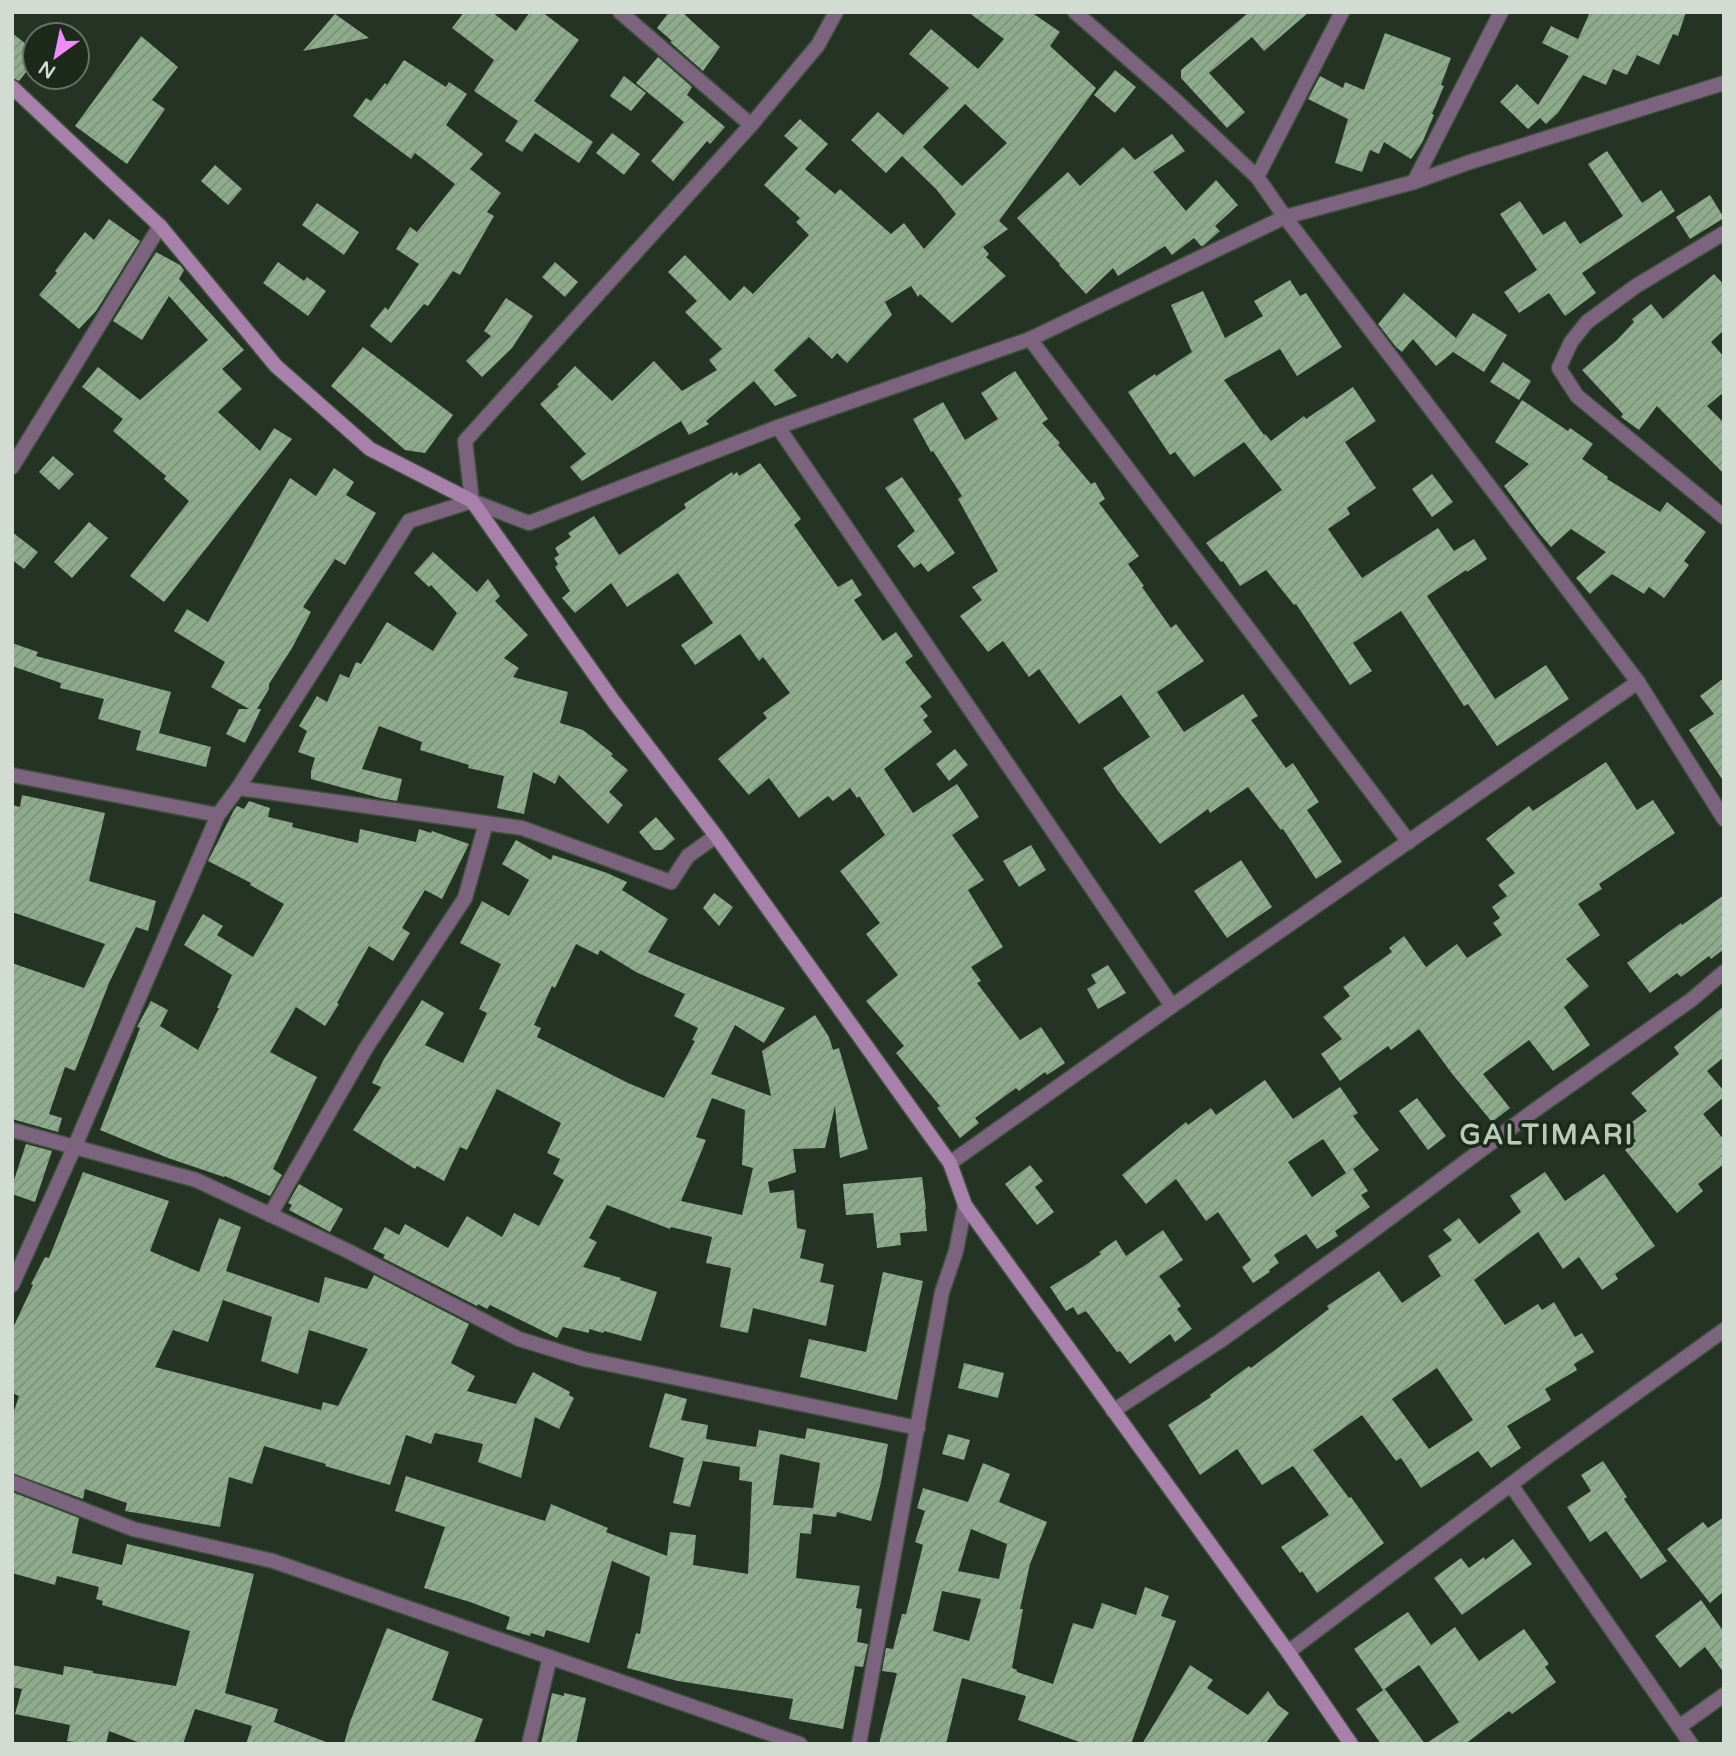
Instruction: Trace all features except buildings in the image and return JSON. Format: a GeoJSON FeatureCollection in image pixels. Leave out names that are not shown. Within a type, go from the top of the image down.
{"type":"FeatureCollection","features":[{"type":"Feature","properties":{"kind":"street"},"geometry":{"type":"LineString","coordinates":[[620,12],[751,125]]}},
{"type":"Feature","properties":{"kind":"street"},"geometry":{"type":"LineString","coordinates":[[836,12],[818,45],[751,125],[465,442],[472,501],[614,702],[716,836],[950,1163],[965,1205],[1288,1652],[1351,1744]]}},
{"type":"Feature","properties":{"kind":"street"},"geometry":{"type":"LineString","coordinates":[[1075,12],[1173,98],[1257,177],[1638,682],[1724,819]]}},
{"type":"Feature","properties":{"kind":"street"},"geometry":{"type":"LineString","coordinates":[[1257,177],[1342,12]]}},
{"type":"Feature","properties":{"kind":"street"},"geometry":{"type":"LineString","coordinates":[[1414,182],[1502,12]]}},
{"type":"Feature","properties":{"kind":"street"},"geometry":{"type":"LineString","coordinates":[[12,87],[160,226],[276,366],[370,449],[472,501],[529,523],[778,427],[1030,339],[1285,217],[1414,182],[1724,83]]}},
{"type":"Feature","properties":{"kind":"street"},"geometry":{"type":"LineString","coordinates":[[12,467],[160,226]]}},
{"type":"Feature","properties":{"kind":"street"},"geometry":{"type":"LineString","coordinates":[[1724,233],[1636,286],[1587,322],[1571,342],[1559,368],[1577,396],[1724,517]]}},
{"type":"Feature","properties":{"kind":"street"},"geometry":{"type":"LineString","coordinates":[[1030,339],[1409,842]]}},
{"type":"Feature","properties":{"kind":"street"},"geometry":{"type":"LineString","coordinates":[[778,427],[1172,1006]]}},
{"type":"Feature","properties":{"kind":"street"},"geometry":{"type":"LineString","coordinates":[[12,1285],[218,815],[409,521],[472,501]]}},
{"type":"Feature","properties":{"kind":"street"},"geometry":{"type":"LineString","coordinates":[[950,1163],[1638,682]]}},
{"type":"Feature","properties":{"kind":"street"},"geometry":{"type":"LineString","coordinates":[[12,775],[218,815]]}},
{"type":"Feature","properties":{"kind":"street"},"geometry":{"type":"LineString","coordinates":[[238,788],[522,828],[671,882],[688,856],[716,836]]}},
{"type":"Feature","properties":{"kind":"street"},"geometry":{"type":"LineString","coordinates":[[270,1214],[366,1048],[465,898],[486,823]]}},
{"type":"Feature","properties":{"kind":"street"},"geometry":{"type":"LineString","coordinates":[[1113,1411],[1220,1341],[1535,1110],[1691,1000],[1724,972]]}},
{"type":"Feature","properties":{"kind":"street"},"geometry":{"type":"LineString","coordinates":[[12,1130],[196,1180],[348,1251],[519,1339],[584,1359],[918,1428]]}},
{"type":"Feature","properties":{"kind":"street"},"geometry":{"type":"LineString","coordinates":[[859,1744],[942,1292],[956,1251],[965,1205]]}},
{"type":"Feature","properties":{"kind":"street"},"geometry":{"type":"LineString","coordinates":[[1288,1652],[1724,1330]]}},
{"type":"Feature","properties":{"kind":"street"},"geometry":{"type":"LineString","coordinates":[[12,1482],[133,1529],[273,1561],[800,1744]]}},
{"type":"Feature","properties":{"kind":"street"},"geometry":{"type":"LineString","coordinates":[[1511,1485],[1691,1744]]}},
{"type":"Feature","properties":{"kind":"street"},"geometry":{"type":"LineString","coordinates":[[529,1744],[550,1657]]}},
{"type":"Feature","properties":{"kind":"street"},"geometry":{"type":"LineString","coordinates":[[1679,1727],[1724,1695]]}},
{"type":"Feature","properties":{"kind":"district","name":"GALTIMARI"},"geometry":{"type":"Point","coordinates":[1547,1135]}}]}
